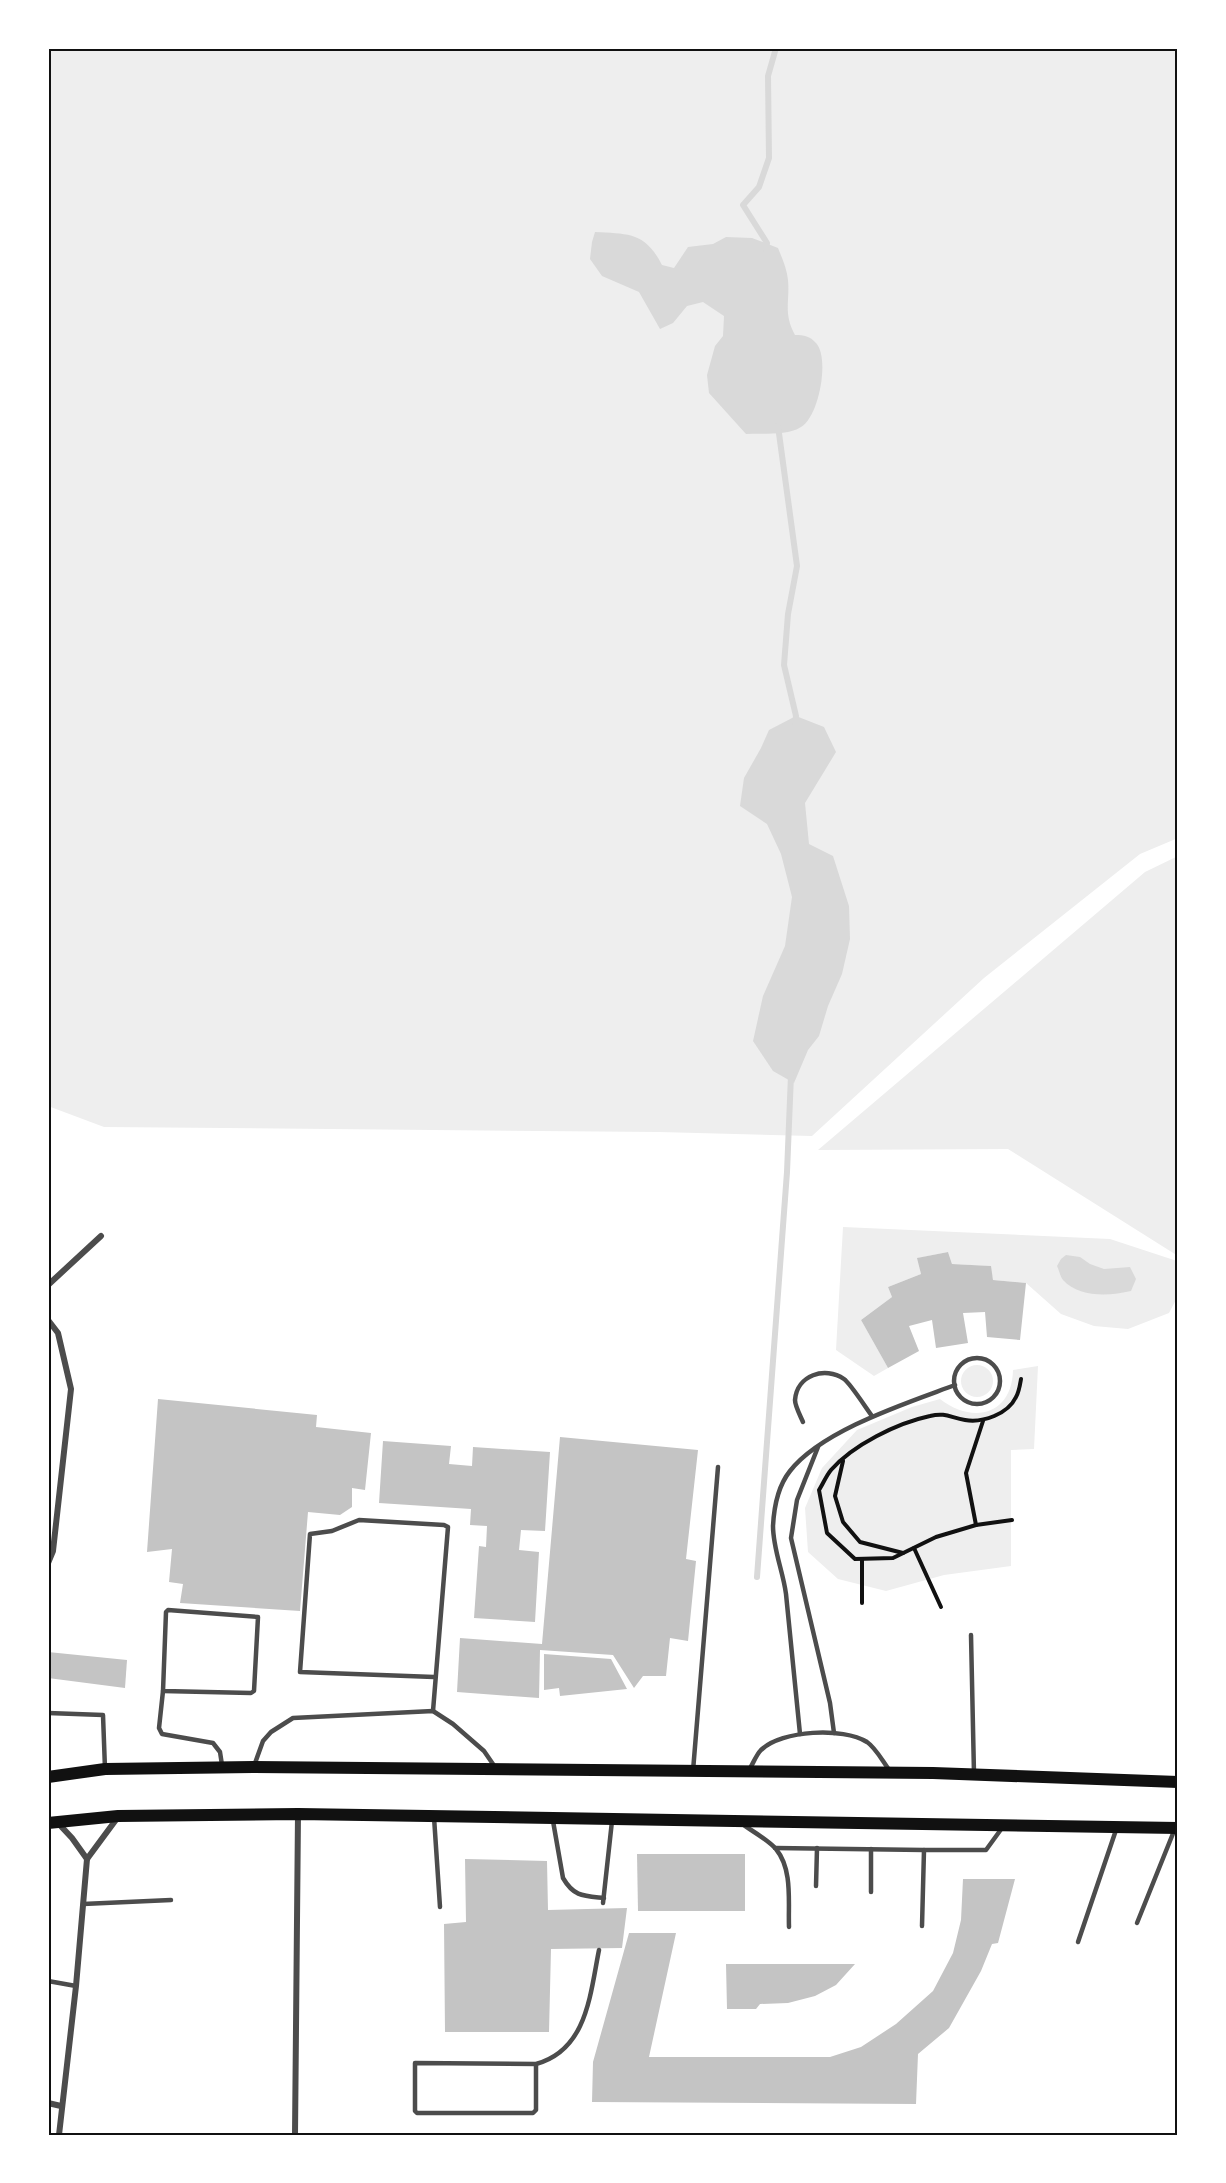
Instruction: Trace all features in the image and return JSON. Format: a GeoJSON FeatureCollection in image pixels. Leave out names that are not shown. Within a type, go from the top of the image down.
{"type":"FeatureCollection","features":[{"type":"Feature","properties":{"kind":"main road"},"geometry":{"type":"LineString","coordinates":[[48,1777],[105,1768],[253,1767],[974,1774],[1178,1782]]}},
{"type":"Feature","properties":{"kind":"main road"},"geometry":{"type":"LineString","coordinates":[[52,1822],[118,1816],[298,1814],[1177,1828]]}},
{"type":"Feature","properties":{"kind":"street"},"geometry":{"type":"LineString","coordinates":[[48,1285],[100,1236]]}},
{"type":"Feature","properties":{"kind":"street"},"geometry":{"type":"LineString","coordinates":[[48,1320],[58,1333],[71,1389],[53,1551],[48,1563]]}},
{"type":"Feature","properties":{"kind":"street"},"geometry":{"type":"LineString","coordinates":[[295,2135],[298,1814]]}},
{"type":"Feature","properties":{"kind":"street"},"geometry":{"type":"LineString","coordinates":[[59,2135],[87,1859],[118,1816]]}},
{"type":"Feature","properties":{"kind":"street"},"geometry":{"type":"LineString","coordinates":[[52,1822],[72,1838],[87,1859]]}},
{"type":"Feature","properties":{"kind":"street"},"geometry":{"type":"LineString","coordinates":[[48,2103],[61,2106]]}},
{"type":"Feature","properties":{"kind":"lane"},"geometry":{"type":"LineString","coordinates":[[977,1358],[992,1362],[1000,1376],[999,1390],[982,1403],[968,1402],[961,1398],[954,1385],[954,1377],[962,1363],[977,1358]]}},
{"type":"Feature","properties":{"kind":"lane"},"geometry":{"type":"LineString","coordinates":[[803,1422],[795,1402],[798,1388],[807,1377],[821,1372],[844,1379],[872,1416]]}},
{"type":"Feature","properties":{"kind":"lane"},"geometry":{"type":"LineString","coordinates":[[800,1734],[785,1590],[774,1540],[773,1525],[781,1487],[789,1472],[819,1445],[872,1416],[954,1385]]}},
{"type":"Feature","properties":{"kind":"lane"},"geometry":{"type":"LineString","coordinates":[[819,1445],[797,1500],[791,1538],[830,1703],[834,1733]]}},
{"type":"Feature","properties":{"kind":"lane"},"geometry":{"type":"LineString","coordinates":[[693,1771],[718,1467]]}},
{"type":"Feature","properties":{"kind":"lane"},"geometry":{"type":"LineString","coordinates":[[433,1711],[447,1526],[361,1520],[332,1531],[310,1534],[300,1672],[434,1677]]}},
{"type":"Feature","properties":{"kind":"lane"},"geometry":{"type":"LineString","coordinates":[[163,1691],[253,1692],[260,1618],[166,1611],[159,1728],[162,1734],[213,1743],[220,1752],[222,1767]]}},
{"type":"Feature","properties":{"kind":"lane"},"geometry":{"type":"LineString","coordinates":[[971,1635],[974,1774]]}},
{"type":"Feature","properties":{"kind":"lane"},"geometry":{"type":"LineString","coordinates":[[253,1767],[264,1741],[271,1732],[293,1718],[433,1711],[453,1724],[484,1751],[496,1769]]}},
{"type":"Feature","properties":{"kind":"lane"},"geometry":{"type":"LineString","coordinates":[[48,1713],[103,1715],[105,1768]]}},
{"type":"Feature","properties":{"kind":"lane"},"geometry":{"type":"LineString","coordinates":[[749,1771],[759,1752],[775,1741],[800,1734],[834,1733],[864,1740],[871,1745],[891,1773]]}},
{"type":"Feature","properties":{"kind":"lane"},"geometry":{"type":"LineString","coordinates":[[434,1817],[440,1907]]}},
{"type":"Feature","properties":{"kind":"lane"},"geometry":{"type":"LineString","coordinates":[[552,1818],[563,1878],[568,1887],[576,1894],[603,1900],[612,1818]]}},
{"type":"Feature","properties":{"kind":"lane"},"geometry":{"type":"LineString","coordinates":[[736,1820],[775,1848],[786,1868],[789,1927]]}},
{"type":"Feature","properties":{"kind":"lane"},"geometry":{"type":"LineString","coordinates":[[775,1848],[987,1850],[1004,1826]]}},
{"type":"Feature","properties":{"kind":"lane"},"geometry":{"type":"LineString","coordinates":[[1078,1942],[1117,1827]]}},
{"type":"Feature","properties":{"kind":"lane"},"geometry":{"type":"LineString","coordinates":[[1137,1923],[1177,1828]]}},
{"type":"Feature","properties":{"kind":"lane"},"geometry":{"type":"LineString","coordinates":[[816,1886],[818,1848]]}},
{"type":"Feature","properties":{"kind":"lane"},"geometry":{"type":"LineString","coordinates":[[871,1849],[871,1892]]}},
{"type":"Feature","properties":{"kind":"lane"},"geometry":{"type":"LineString","coordinates":[[922,1926],[924,1850]]}},
{"type":"Feature","properties":{"kind":"lane"},"geometry":{"type":"LineString","coordinates":[[83,1904],[171,1900]]}},
{"type":"Feature","properties":{"kind":"lane"},"geometry":{"type":"LineString","coordinates":[[536,2064],[536,2110],[533,2113],[417,2113],[415,2111],[416,2063],[536,2064],[550,2060],[561,2053],[573,2039],[581,2024],[589,1999],[599,1950]]}},
{"type":"Feature","properties":{"kind":"lane"},"geometry":{"type":"LineString","coordinates":[[48,1981],[75,1986]]}},
{"type":"Feature","properties":{"kind":"path"},"geometry":{"type":"LineString","coordinates":[[1012,1520],[976,1525],[936,1537],[893,1558],[855,1559],[827,1533],[819,1490],[831,1471],[856,1449],[888,1430],[930,1416],[946,1414],[965,1420],[983,1421],[1007,1409],[1017,1395],[1021,1379]]}},
{"type":"Feature","properties":{"kind":"path"},"geometry":{"type":"LineString","coordinates":[[976,1525],[966,1473],[983,1421]]}},
{"type":"Feature","properties":{"kind":"path"},"geometry":{"type":"LineString","coordinates":[[843,1461],[835,1496],[843,1522],[860,1542],[904,1554]]}},
{"type":"Feature","properties":{"kind":"path"},"geometry":{"type":"LineString","coordinates":[[914,1548],[941,1607]]}},
{"type":"Feature","properties":{"kind":"path"},"geometry":{"type":"LineString","coordinates":[[862,1559],[862,1603]]}},
{"type":"Feature","properties":{"kind":"shaded area"},"geometry":{"type":"Polygon","coordinates":[[[48,48],[1178,48],[1178,838],[1140,854],[984,978],[812,1136],[659,1132],[104,1127],[48,1106],[48,48]]]}},
{"type":"Feature","properties":{"kind":"shaded area"},"geometry":{"type":"Polygon","coordinates":[[[595,232],[635,237],[649,246],[662,265],[674,268],[688,247],[713,244],[726,237],[752,238],[778,248],[787,276],[788,314],[791,327],[795,335],[807,336],[816,343],[822,361],[817,400],[807,421],[801,427],[789,432],[746,434],[709,393],[707,375],[715,346],[723,336],[724,316],[703,302],[687,306],[673,323],[660,329],[639,292],[602,276],[590,259],[595,232]]]}},
{"type":"Feature","properties":{"kind":"shaded area"},"geometry":{"type":"Polygon","coordinates":[[[796,716],[824,727],[836,752],[805,803],[809,844],[833,856],[849,906],[850,939],[842,974],[828,1006],[819,1036],[808,1050],[794,1083],[773,1071],[753,1041],[763,996],[785,946],[792,897],[781,854],[767,824],[740,806],[744,778],[769,730],[796,716]]]}},
{"type":"Feature","properties":{"kind":"shaded area"},"geometry":{"type":"Polygon","coordinates":[[[1178,856],[1178,1256],[1008,1149],[818,1150],[1145,872],[1178,856]]]}},
{"type":"Feature","properties":{"kind":"shaded area"},"geometry":{"type":"Polygon","coordinates":[[[843,1227],[1110,1239],[1177,1261],[1178,1296],[1169,1313],[1128,1329],[1094,1326],[1061,1314],[1026,1283],[993,1280],[990,1266],[952,1264],[948,1252],[918,1258],[921,1274],[888,1287],[892,1297],[861,1320],[888,1368],[874,1376],[836,1350],[843,1227]]]}},
{"type":"Feature","properties":{"kind":"shaded area"},"geometry":{"type":"Polygon","coordinates":[[[1066,1255],[1080,1257],[1104,1269],[1130,1267],[1136,1279],[1131,1291],[1095,1294],[1077,1290],[1062,1278],[1057,1266],[1066,1255]]]}},
{"type":"Feature","properties":{"kind":"shaded area"},"geometry":{"type":"Polygon","coordinates":[[[977,1365],[988,1370],[993,1381],[988,1392],[977,1397],[966,1392],[961,1381],[966,1370],[977,1365]]]}},
{"type":"Feature","properties":{"kind":"shaded area"},"geometry":{"type":"Polygon","coordinates":[[[1038,1366],[1034,1449],[1011,1450],[1011,1566],[944,1575],[886,1591],[838,1579],[808,1552],[805,1508],[822,1468],[857,1430],[912,1407],[940,1399],[952,1407],[965,1411],[977,1413],[988,1411],[998,1406],[1006,1397],[1011,1385],[1013,1370],[1038,1366]]]}},
{"type":"Feature","properties":{"kind":"building"},"geometry":{"type":"Polygon","coordinates":[[[948,1252],[952,1264],[991,1266],[993,1280],[1026,1283],[1020,1340],[987,1337],[985,1312],[963,1313],[968,1343],[936,1348],[932,1320],[909,1326],[919,1351],[888,1368],[861,1320],[892,1297],[888,1287],[921,1274],[917,1258],[948,1252]]]}},
{"type":"Feature","properties":{"kind":"building"},"geometry":{"type":"Polygon","coordinates":[[[158,1399],[317,1415],[316,1427],[371,1433],[365,1490],[352,1488],[352,1507],[340,1515],[308,1512],[300,1611],[180,1603],[183,1584],[169,1582],[172,1549],[147,1552],[158,1399]]]}},
{"type":"Feature","properties":{"kind":"building"},"geometry":{"type":"Polygon","coordinates":[[[560,1437],[698,1450],[686,1559],[696,1561],[688,1641],[670,1638],[666,1676],[643,1676],[634,1688],[613,1655],[540,1650],[539,1698],[457,1692],[460,1638],[542,1644],[560,1437]]]}},
{"type":"Feature","properties":{"kind":"building"},"geometry":{"type":"Polygon","coordinates":[[[383,1441],[451,1446],[449,1464],[472,1466],[473,1447],[550,1452],[545,1531],[521,1530],[519,1550],[539,1552],[535,1622],[474,1618],[479,1546],[486,1547],[487,1526],[470,1525],[471,1509],[379,1503],[383,1441]]]}},
{"type":"Feature","properties":{"kind":"building"},"geometry":{"type":"Polygon","coordinates":[[[48,1652],[127,1660],[125,1688],[48,1678],[48,1652]]]}},
{"type":"Feature","properties":{"kind":"building"},"geometry":{"type":"Polygon","coordinates":[[[544,1654],[611,1659],[627,1689],[560,1696],[559,1688],[544,1690],[544,1654]]]}},
{"type":"Feature","properties":{"kind":"building"},"geometry":{"type":"Polygon","coordinates":[[[637,1854],[745,1854],[745,1911],[638,1911],[637,1854]]]}},
{"type":"Feature","properties":{"kind":"building"},"geometry":{"type":"Polygon","coordinates":[[[465,1859],[547,1861],[548,1910],[627,1908],[622,1948],[551,1949],[549,2032],[445,2032],[444,1924],[466,1922],[465,1859]]]}},
{"type":"Feature","properties":{"kind":"building"},"geometry":{"type":"Polygon","coordinates":[[[963,1879],[1015,1879],[998,1943],[992,1944],[981,1971],[949,2028],[918,2054],[916,2104],[592,2102],[593,2062],[629,1933],[676,1933],[649,2057],[830,2057],[861,2047],[896,2024],[933,1991],[953,1953],[961,1920],[963,1879]]]}},
{"type":"Feature","properties":{"kind":"building"},"geometry":{"type":"Polygon","coordinates":[[[726,1964],[855,1964],[836,1985],[815,1996],[788,2003],[760,2004],[756,2009],[727,2009],[726,1964]]]}},
{"type":"Feature","properties":{"kind":"waterway"},"geometry":{"type":"LineString","coordinates":[[766,251],[767,243],[743,205],[759,187],[769,158],[768,76],[776,48]]}},
{"type":"Feature","properties":{"kind":"waterway"},"geometry":{"type":"LineString","coordinates":[[778,426],[797,566],[788,614],[784,665],[796,716],[795,724]]}},
{"type":"Feature","properties":{"kind":"waterway"},"geometry":{"type":"LineString","coordinates":[[757,1577],[787,1172],[791,1075]]}}]}
